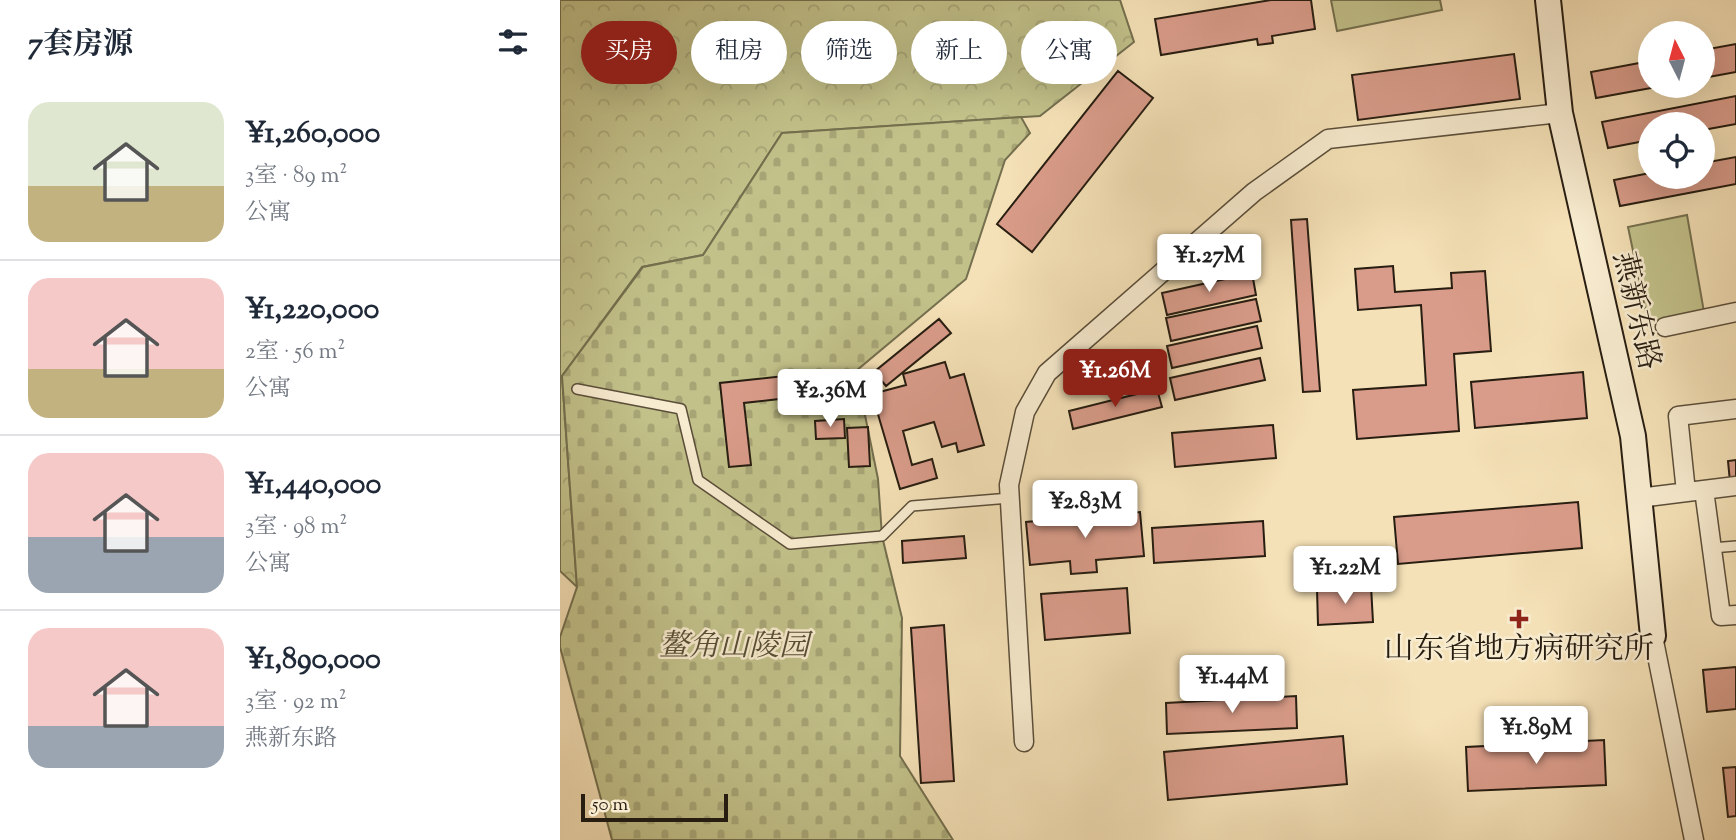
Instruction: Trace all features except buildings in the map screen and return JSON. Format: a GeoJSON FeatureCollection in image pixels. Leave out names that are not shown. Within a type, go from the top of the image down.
{"type":"FeatureCollection","features":[{"type":"Feature","properties":{"kind":"street","name":"燕新东路"},"geometry":{"type":"LineString","coordinates":[[1548,0],[1560,113],[1633,436],[1653,636]]}},
{"type":"Feature","properties":{"kind":"street"},"geometry":{"type":"LineString","coordinates":[[1024,743],[1009,485],[1025,412],[1047,373],[1254,192],[1328,139],[1560,113]]}},
{"type":"Feature","properties":{"kind":"street"},"geometry":{"type":"LineString","coordinates":[[1665,327],[1736,313]]}},
{"type":"Feature","properties":{"kind":"street"},"geometry":{"type":"LineString","coordinates":[[1686,492],[1678,416],[1736,409]]}},
{"type":"Feature","properties":{"kind":"street"},"geometry":{"type":"LineString","coordinates":[[1639,498],[1736,486]]}},
{"type":"Feature","properties":{"kind":"street"},"geometry":{"type":"LineString","coordinates":[[1704,490],[1721,616],[1736,615]]}},
{"type":"Feature","properties":{"kind":"street"},"geometry":{"type":"LineString","coordinates":[[1653,636],[1694,840]]}},
{"type":"Feature","properties":{"kind":"lane"},"geometry":{"type":"LineString","coordinates":[[577,389],[681,409],[698,480],[790,544],[882,536],[912,506],[1010,498]]}},
{"type":"Feature","properties":{"kind":"lane"},"geometry":{"type":"LineString","coordinates":[[1712,548],[1736,546]]}},
{"type":"Feature","properties":{"kind":"green space"},"geometry":{"type":"Polygon","coordinates":[[[560,0],[1120,0],[1134,42],[1117,55],[1117,21],[1021,21],[1021,84],[1081,84],[1040,116],[782,133],[703,255],[642,267],[562,376],[577,587],[560,571],[560,0]]]}},
{"type":"Feature","properties":{"kind":"green space"},"geometry":{"type":"Polygon","coordinates":[[[1331,0],[1440,0],[1442,10],[1337,31],[1331,0]]]}},
{"type":"Feature","properties":{"kind":"green space","name":"鳌角山陵园"},"geometry":{"type":"Polygon","coordinates":[[[1021,117],[1030,133],[1005,160],[966,279],[856,371],[878,479],[882,536],[902,618],[900,756],[953,840],[612,840],[560,647],[560,637],[577,587],[562,376],[643,267],[703,255],[782,133],[1021,117]]]}},
{"type":"Feature","properties":{"kind":"green space"},"geometry":{"type":"Polygon","coordinates":[[[1687,215],[1704,312],[1648,322],[1628,227],[1687,215]]]}},
{"type":"Feature","properties":{"kind":"place","name":"山东省地方病研究所"},"geometry":{"type":"Point","coordinates":[1519,619]}}]}
